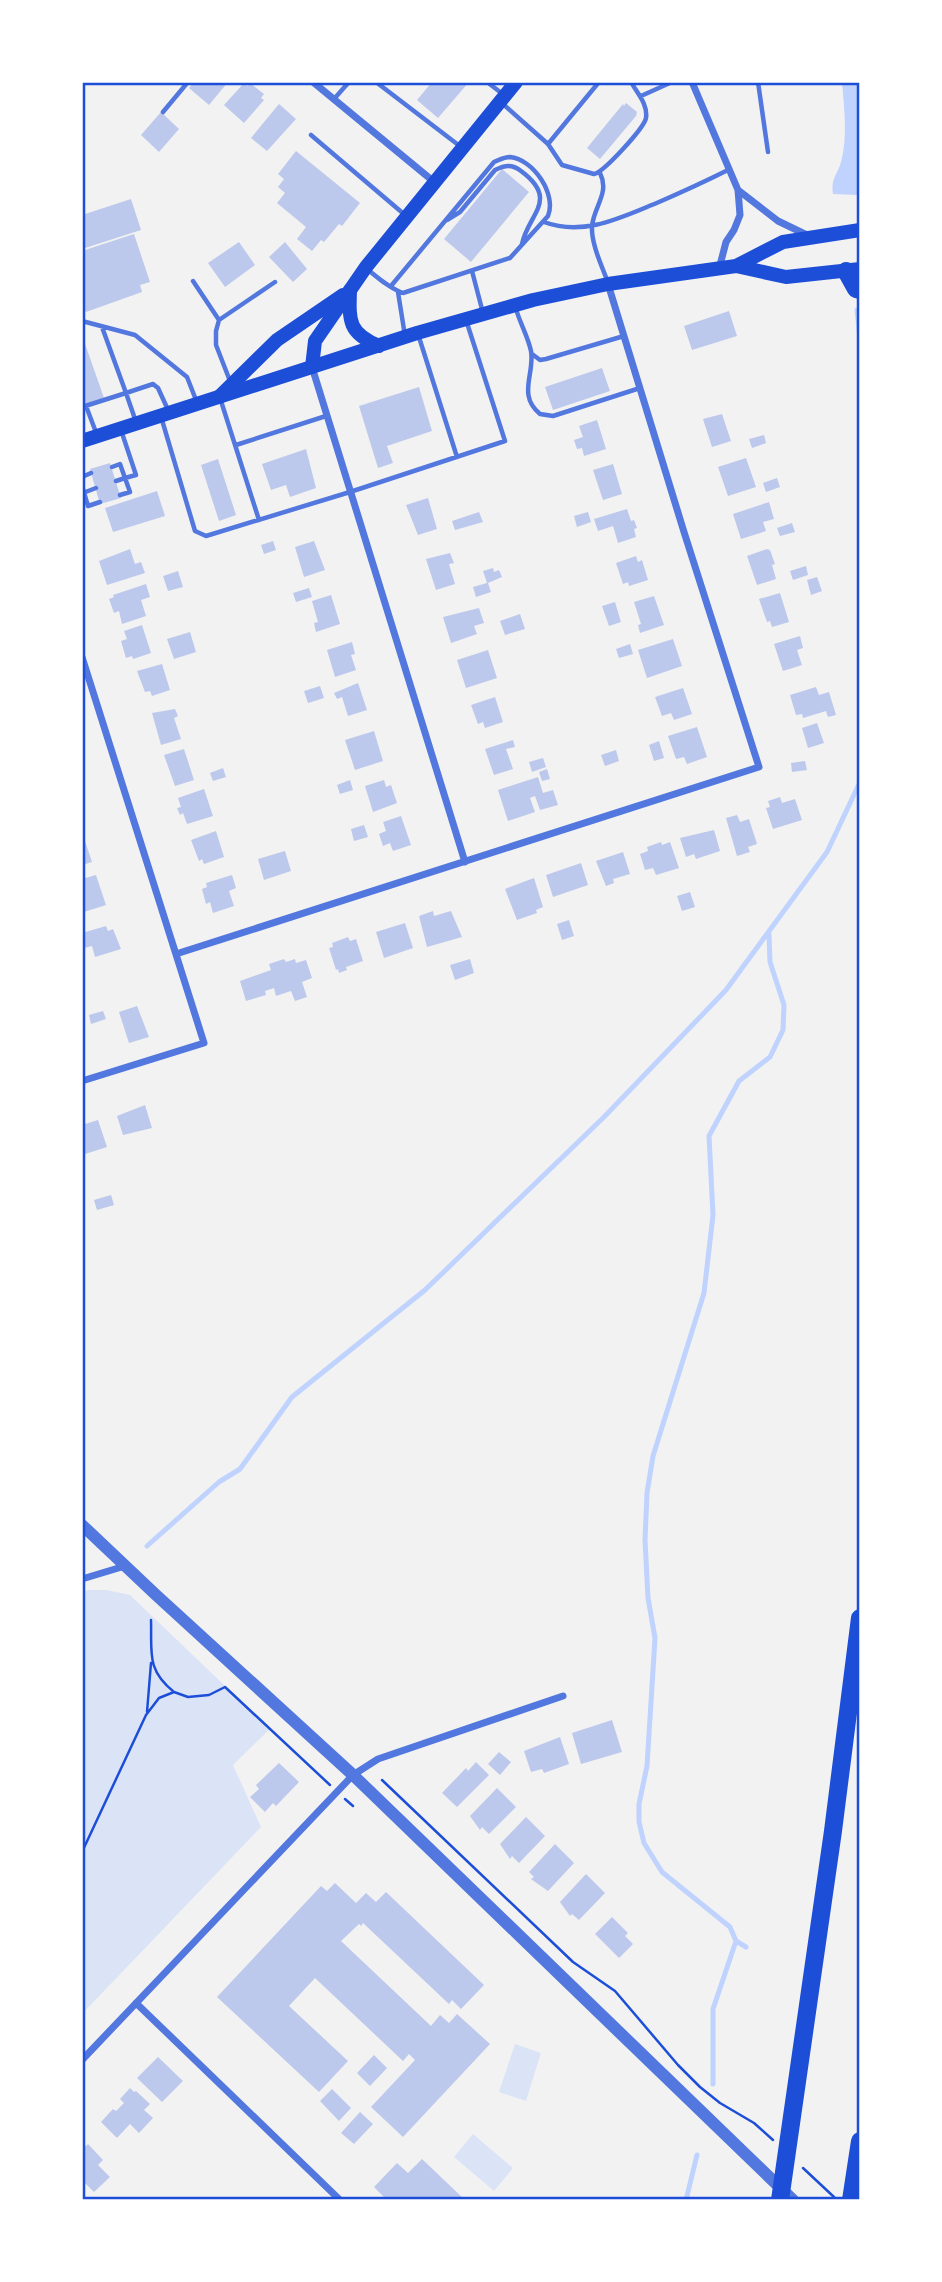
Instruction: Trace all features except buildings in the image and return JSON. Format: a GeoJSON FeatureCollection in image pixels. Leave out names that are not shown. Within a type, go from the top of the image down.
{"type":"FeatureCollection","features":[{"type":"Feature","properties":{"kind":"highway"},"geometry":{"type":"LineString","coordinates":[[853,270],[856,289],[860,290]]}},
{"type":"Feature","properties":{"kind":"highway"},"geometry":{"type":"LineString","coordinates":[[780,2200],[793,2122],[860,1618]]}},
{"type":"Feature","properties":{"kind":"highway"},"geometry":{"type":"LineString","coordinates":[[851,2200],[860,2141]]}},
{"type":"Feature","properties":{"kind":"main road"},"geometry":{"type":"LineString","coordinates":[[312,367],[315,341],[366,267],[433,181],[516,82]]}},
{"type":"Feature","properties":{"kind":"main road"},"geometry":{"type":"LineString","coordinates":[[736,267],[783,242],[860,230]]}},
{"type":"Feature","properties":{"kind":"main road"},"geometry":{"type":"LineString","coordinates":[[82,441],[483,313],[608,284],[736,267],[786,277],[853,270]]}},
{"type":"Feature","properties":{"kind":"main road"},"geometry":{"type":"LineString","coordinates":[[350,290],[349,318],[361,338],[379,346]]}},
{"type":"Feature","properties":{"kind":"main road"},"geometry":{"type":"LineString","coordinates":[[219,397],[277,341],[350,290]]}},
{"type":"Feature","properties":{"kind":"street"},"geometry":{"type":"LineString","coordinates":[[313,82],[433,181]]}},
{"type":"Feature","properties":{"kind":"street"},"geometry":{"type":"LineString","coordinates":[[692,82],[738,190],[740,215],[726,242],[719,269]]}},
{"type":"Feature","properties":{"kind":"street"},"geometry":{"type":"LineString","coordinates":[[738,190],[778,221],[814,238]]}},
{"type":"Feature","properties":{"kind":"street"},"geometry":{"type":"LineString","coordinates":[[176,954],[759,767],[608,284]]}},
{"type":"Feature","properties":{"kind":"street"},"geometry":{"type":"LineString","coordinates":[[312,367],[465,862]]}},
{"type":"Feature","properties":{"kind":"street"},"geometry":{"type":"LineString","coordinates":[[82,657],[204,1043],[82,1081]]}},
{"type":"Feature","properties":{"kind":"street"},"geometry":{"type":"LineString","coordinates":[[82,1525],[353,1775],[793,2200]]}},
{"type":"Feature","properties":{"kind":"street"},"geometry":{"type":"LineString","coordinates":[[82,1579],[125,1566]]}},
{"type":"Feature","properties":{"kind":"street"},"geometry":{"type":"LineString","coordinates":[[82,2060],[353,1775],[378,1759],[563,1696]]}},
{"type":"Feature","properties":{"kind":"street"},"geometry":{"type":"LineString","coordinates":[[136,2003],[340,2200]]}},
{"type":"Feature","properties":{"kind":"lane"},"geometry":{"type":"LineString","coordinates":[[163,112],[188,82]]}},
{"type":"Feature","properties":{"kind":"lane"},"geometry":{"type":"LineString","coordinates":[[334,99],[349,82]]}},
{"type":"Feature","properties":{"kind":"lane"},"geometry":{"type":"LineString","coordinates":[[376,82],[461,148]]}},
{"type":"Feature","properties":{"kind":"lane"},"geometry":{"type":"LineString","coordinates":[[487,82],[548,144],[562,165],[594,174],[600,173],[645,122],[646,110],[641,96],[631,82]]}},
{"type":"Feature","properties":{"kind":"lane"},"geometry":{"type":"LineString","coordinates":[[548,144],[599,82]]}},
{"type":"Feature","properties":{"kind":"lane"},"geometry":{"type":"LineString","coordinates":[[641,96],[672,82]]}},
{"type":"Feature","properties":{"kind":"lane"},"geometry":{"type":"LineString","coordinates":[[758,82],[768,152]]}},
{"type":"Feature","properties":{"kind":"lane"},"geometry":{"type":"LineString","coordinates":[[311,135],[406,216]]}},
{"type":"Feature","properties":{"kind":"lane"},"geometry":{"type":"LineString","coordinates":[[391,286],[494,162],[512,157],[545,183],[551,208],[543,222],[510,258],[413,290],[398,292]]}},
{"type":"Feature","properties":{"kind":"lane"},"geometry":{"type":"LineString","coordinates":[[442,223],[460,212],[495,170],[510,166],[530,178],[540,196],[537,215],[525,230],[522,245]]}},
{"type":"Feature","properties":{"kind":"lane"},"geometry":{"type":"LineString","coordinates":[[543,222],[558,228],[609,223],[729,169]]}},
{"type":"Feature","properties":{"kind":"lane"},"geometry":{"type":"LineString","coordinates":[[600,173],[604,193],[592,226],[594,243],[608,284]]}},
{"type":"Feature","properties":{"kind":"lane"},"geometry":{"type":"LineString","coordinates":[[366,267],[398,292],[457,457]]}},
{"type":"Feature","properties":{"kind":"lane"},"geometry":{"type":"LineString","coordinates":[[472,271],[483,313]]}},
{"type":"Feature","properties":{"kind":"lane"},"geometry":{"type":"LineString","coordinates":[[194,281],[219,320]]}},
{"type":"Feature","properties":{"kind":"lane"},"geometry":{"type":"LineString","coordinates":[[232,384],[216,345],[219,320],[275,282]]}},
{"type":"Feature","properties":{"kind":"lane"},"geometry":{"type":"LineString","coordinates":[[514,305],[531,354],[528,395],[540,414],[553,416],[640,388]]}},
{"type":"Feature","properties":{"kind":"lane"},"geometry":{"type":"LineString","coordinates":[[97,436],[84,406],[153,384],[158,388],[195,531],[206,536],[350,492],[505,441],[465,319]]}},
{"type":"Feature","properties":{"kind":"lane"},"geometry":{"type":"LineString","coordinates":[[82,321],[135,335],[187,377],[198,404]]}},
{"type":"Feature","properties":{"kind":"lane"},"geometry":{"type":"LineString","coordinates":[[102,326],[137,423]]}},
{"type":"Feature","properties":{"kind":"lane"},"geometry":{"type":"LineString","coordinates":[[531,354],[540,360],[547,359],[624,336]]}},
{"type":"Feature","properties":{"kind":"lane"},"geometry":{"type":"LineString","coordinates":[[219,397],[259,520]]}},
{"type":"Feature","properties":{"kind":"lane"},"geometry":{"type":"LineString","coordinates":[[236,445],[326,416]]}},
{"type":"Feature","properties":{"kind":"lane"},"geometry":{"type":"LineString","coordinates":[[116,481],[136,475],[120,429]]}},
{"type":"Feature","properties":{"kind":"lane"},"geometry":{"type":"LineString","coordinates":[[112,467],[120,464],[130,492],[120,495]]}},
{"type":"Feature","properties":{"kind":"lane"},"geometry":{"type":"LineString","coordinates":[[82,477],[91,473]]}},
{"type":"Feature","properties":{"kind":"lane"},"geometry":{"type":"LineString","coordinates":[[96,488],[83,491],[88,506],[100,502]]}},
{"type":"Feature","properties":{"kind":"path"},"geometry":{"type":"LineString","coordinates":[[146,1715],[151,1620]]}},
{"type":"Feature","properties":{"kind":"path"},"geometry":{"type":"LineString","coordinates":[[151,1656],[161,1682],[174,1692],[188,1697],[209,1695],[225,1687],[322,1778]]}},
{"type":"Feature","properties":{"kind":"path"},"geometry":{"type":"LineString","coordinates":[[82,1852],[146,1715],[159,1698],[174,1692]]}},
{"type":"Feature","properties":{"kind":"path"},"geometry":{"type":"LineString","coordinates":[[382,1780],[573,1962],[615,1991],[700,2087],[720,2103],[754,2123],[781,2148]]}},
{"type":"Feature","properties":{"kind":"path"},"geometry":{"type":"LineString","coordinates":[[799,2164],[836,2200]]}},
{"type":"Feature","properties":{"kind":"shaded area"},"geometry":{"type":"Polygon","coordinates":[[[107,1590],[130,1595],[270,1729],[233,1765],[261,1827],[82,2014],[82,1592],[107,1590]]]}},
{"type":"Feature","properties":{"kind":"shaded area"},"geometry":{"type":"Polygon","coordinates":[[[515,2044],[541,2053],[526,2101],[499,2092],[515,2044]]]}},
{"type":"Feature","properties":{"kind":"shaded area"},"geometry":{"type":"Polygon","coordinates":[[[473,2134],[513,2168],[494,2191],[454,2157],[473,2134]]]}},
{"type":"Feature","properties":{"kind":"water"},"geometry":{"type":"Polygon","coordinates":[[[842,82],[860,82],[860,182],[857,195],[833,194],[844,142],[842,82]]]}},
{"type":"Feature","properties":{"kind":"waterway"},"geometry":{"type":"LineString","coordinates":[[857,310],[860,338]]}},
{"type":"Feature","properties":{"kind":"waterway"},"geometry":{"type":"LineString","coordinates":[[147,1546],[219,1482],[240,1469],[292,1397],[425,1290],[604,1117],[726,990],[827,852],[860,782]]}},
{"type":"Feature","properties":{"kind":"waterway"},"geometry":{"type":"LineString","coordinates":[[713,2084],[713,2009],[736,1941],[730,1927],[662,1872],[644,1843],[639,1822],[639,1804],[647,1766],[655,1638],[648,1598],[645,1540],[647,1493],[653,1456],[704,1293],[713,1215],[709,1136],[739,1081],[770,1057],[783,1030],[784,1005],[770,962],[769,934]]}},
{"type":"Feature","properties":{"kind":"waterway"},"geometry":{"type":"LineString","coordinates":[[736,1941],[746,1947]]}},
{"type":"Feature","properties":{"kind":"waterway"},"geometry":{"type":"LineString","coordinates":[[686,2200],[697,2155]]}}]}
